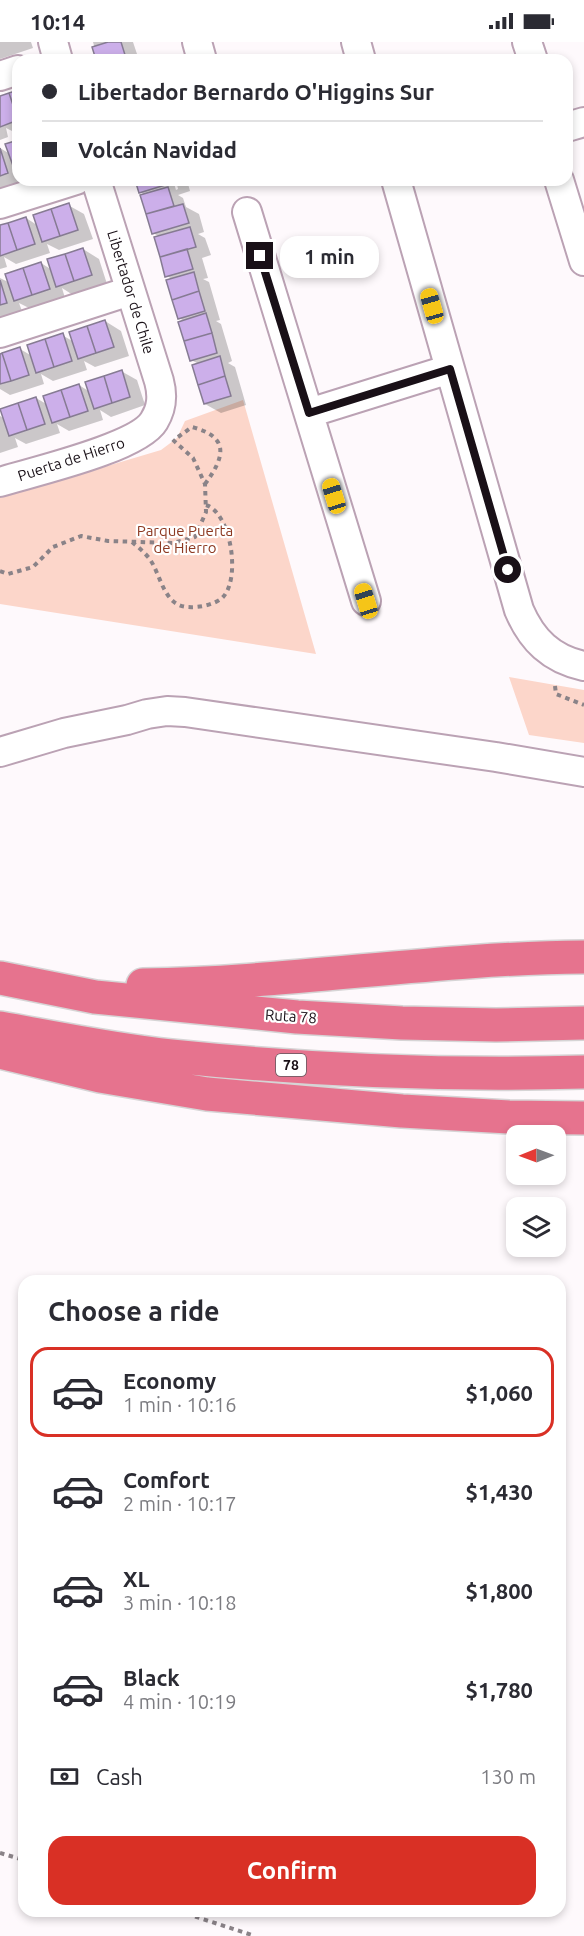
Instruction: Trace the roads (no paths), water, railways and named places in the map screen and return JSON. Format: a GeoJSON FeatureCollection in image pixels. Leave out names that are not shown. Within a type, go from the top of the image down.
{"type":"FeatureCollection","features":[{"type":"Feature","properties":{"kind":"highway"},"geometry":{"type":"LineString","coordinates":[[7,980],[88,986],[189,984],[269,980],[493,960],[584,957]]}},
{"type":"Feature","properties":{"kind":"highway","name":"Ruta 78"},"geometry":{"type":"LineString","coordinates":[[7,980],[95,997],[297,1017],[414,1023],[584,1023]]}},
{"type":"Feature","properties":{"kind":"highway","name":"78"},"geometry":{"type":"LineString","coordinates":[[0,1028],[169,1056],[285,1065],[466,1073],[584,1072]]}},
{"type":"Feature","properties":{"kind":"highway"},"geometry":{"type":"LineString","coordinates":[[0,1052],[100,1076],[217,1095],[402,1111],[509,1117],[584,1118]]}},
{"type":"Feature","properties":{"kind":"street"},"geometry":{"type":"LineString","coordinates":[[0,204],[57,186]]}},
{"type":"Feature","properties":{"kind":"street","name":"Libertador de Chile"},"geometry":{"type":"LineString","coordinates":[[98,186],[159,381],[162,393],[163,423]]}},
{"type":"Feature","properties":{"kind":"street"},"geometry":{"type":"LineString","coordinates":[[399,186],[519,610],[535,639],[547,651],[559,658],[584,666]]}},
{"type":"Feature","properties":{"kind":"street"},"geometry":{"type":"LineString","coordinates":[[561,186],[584,261]]}},
{"type":"Feature","properties":{"kind":"street"},"geometry":{"type":"LineString","coordinates":[[246,212],[366,601]]}},
{"type":"Feature","properties":{"kind":"street"},"geometry":{"type":"LineString","coordinates":[[0,333],[130,291]]}},
{"type":"Feature","properties":{"kind":"street"},"geometry":{"type":"LineString","coordinates":[[309,413],[450,369]]}},
{"type":"Feature","properties":{"kind":"street","name":"Puerta de Hierro"},"geometry":{"type":"LineString","coordinates":[[0,482],[115,447],[163,423]]}},
{"type":"Feature","properties":{"kind":"street"},"geometry":{"type":"LineString","coordinates":[[0,752],[64,733],[167,711],[496,757],[584,772]]}},
{"type":"Feature","properties":{"kind":"park label","name":"Parque Puerta de Hierro"},"geometry":{"type":"Point","coordinates":[185,538]}}]}
